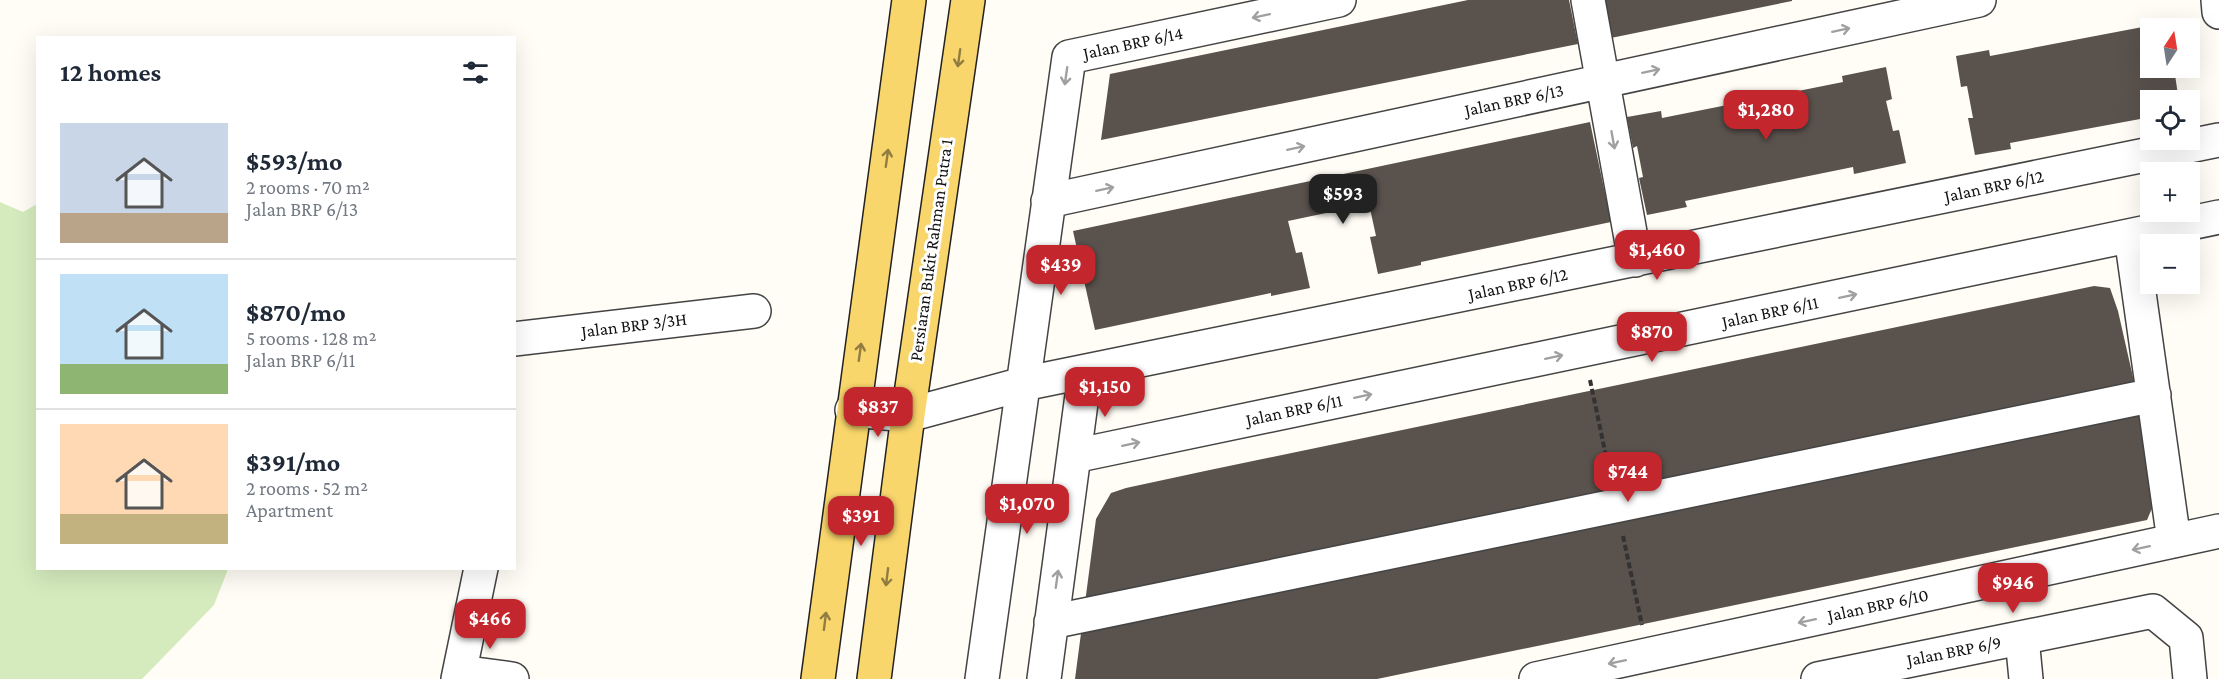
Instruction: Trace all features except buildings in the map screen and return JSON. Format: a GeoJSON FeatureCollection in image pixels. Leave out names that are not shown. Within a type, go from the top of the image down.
{"type":"FeatureCollection","features":[{"type":"Feature","properties":{"kind":"main road"},"geometry":{"type":"LineString","coordinates":[[818,679],[852,410],[909,0]]}},
{"type":"Feature","properties":{"kind":"main road","name":"Persiaran Bukit Rahman Putra 1"},"geometry":{"type":"LineString","coordinates":[[874,679],[908,415],[968,0]]}},
{"type":"Feature","properties":{"kind":"street","name":"Jalan BRP 6/14"},"geometry":{"type":"LineString","coordinates":[[1048,201],[1069,57],[1339,0]]}},
{"type":"Feature","properties":{"kind":"street"},"geometry":{"type":"LineString","coordinates":[[1588,0],[1635,260]]}},
{"type":"Feature","properties":{"kind":"street","name":"Jalan BRP 6/13"},"geometry":{"type":"LineString","coordinates":[[1048,201],[1979,0]]}},
{"type":"Feature","properties":{"kind":"street"},"geometry":{"type":"LineString","coordinates":[[2218,0],[2219,12]]}},
{"type":"Feature","properties":{"kind":"street","name":"Jalan BRP 6/12"},"geometry":{"type":"LineString","coordinates":[[852,410],[908,415],[1023,384],[2219,140]]}},
{"type":"Feature","properties":{"kind":"street"},"geometry":{"type":"LineString","coordinates":[[981,679],[1048,201]]}},
{"type":"Feature","properties":{"kind":"street","name":"Jalan BRP 6/11"},"geometry":{"type":"LineString","coordinates":[[1074,456],[2219,217]]}},
{"type":"Feature","properties":{"kind":"street"},"geometry":{"type":"LineString","coordinates":[[2131,236],[2174,541]]}},
{"type":"Feature","properties":{"kind":"street","name":"Jalan BRP 3/3H"},"geometry":{"type":"LineString","coordinates":[[516,339],[754,310]]}},
{"type":"Feature","properties":{"kind":"street"},"geometry":{"type":"LineString","coordinates":[[1044,679],[1085,373]]}},
{"type":"Feature","properties":{"kind":"street"},"geometry":{"type":"LineString","coordinates":[[1051,622],[2154,395]]}},
{"type":"Feature","properties":{"kind":"street","name":"Jalan BRP 6/10"},"geometry":{"type":"LineString","coordinates":[[1536,679],[2219,531]]}},
{"type":"Feature","properties":{"kind":"street"},"geometry":{"type":"LineString","coordinates":[[481,570],[459,675],[512,679]]}},
{"type":"Feature","properties":{"kind":"street","name":"Jalan BRP 6/9"},"geometry":{"type":"LineString","coordinates":[[1822,679],[1884,672],[2022,638],[2153,610],[2186,638],[2190,679]]}},
{"type":"Feature","properties":{"kind":"street"},"geometry":{"type":"LineString","coordinates":[[2022,638],[2026,679]]}},
{"type":"Feature","properties":{"kind":"green space"},"geometry":{"type":"Polygon","coordinates":[[[0,202],[23,212],[36,205],[36,570],[228,570],[214,605],[142,679],[0,679],[0,202]]]}}]}
